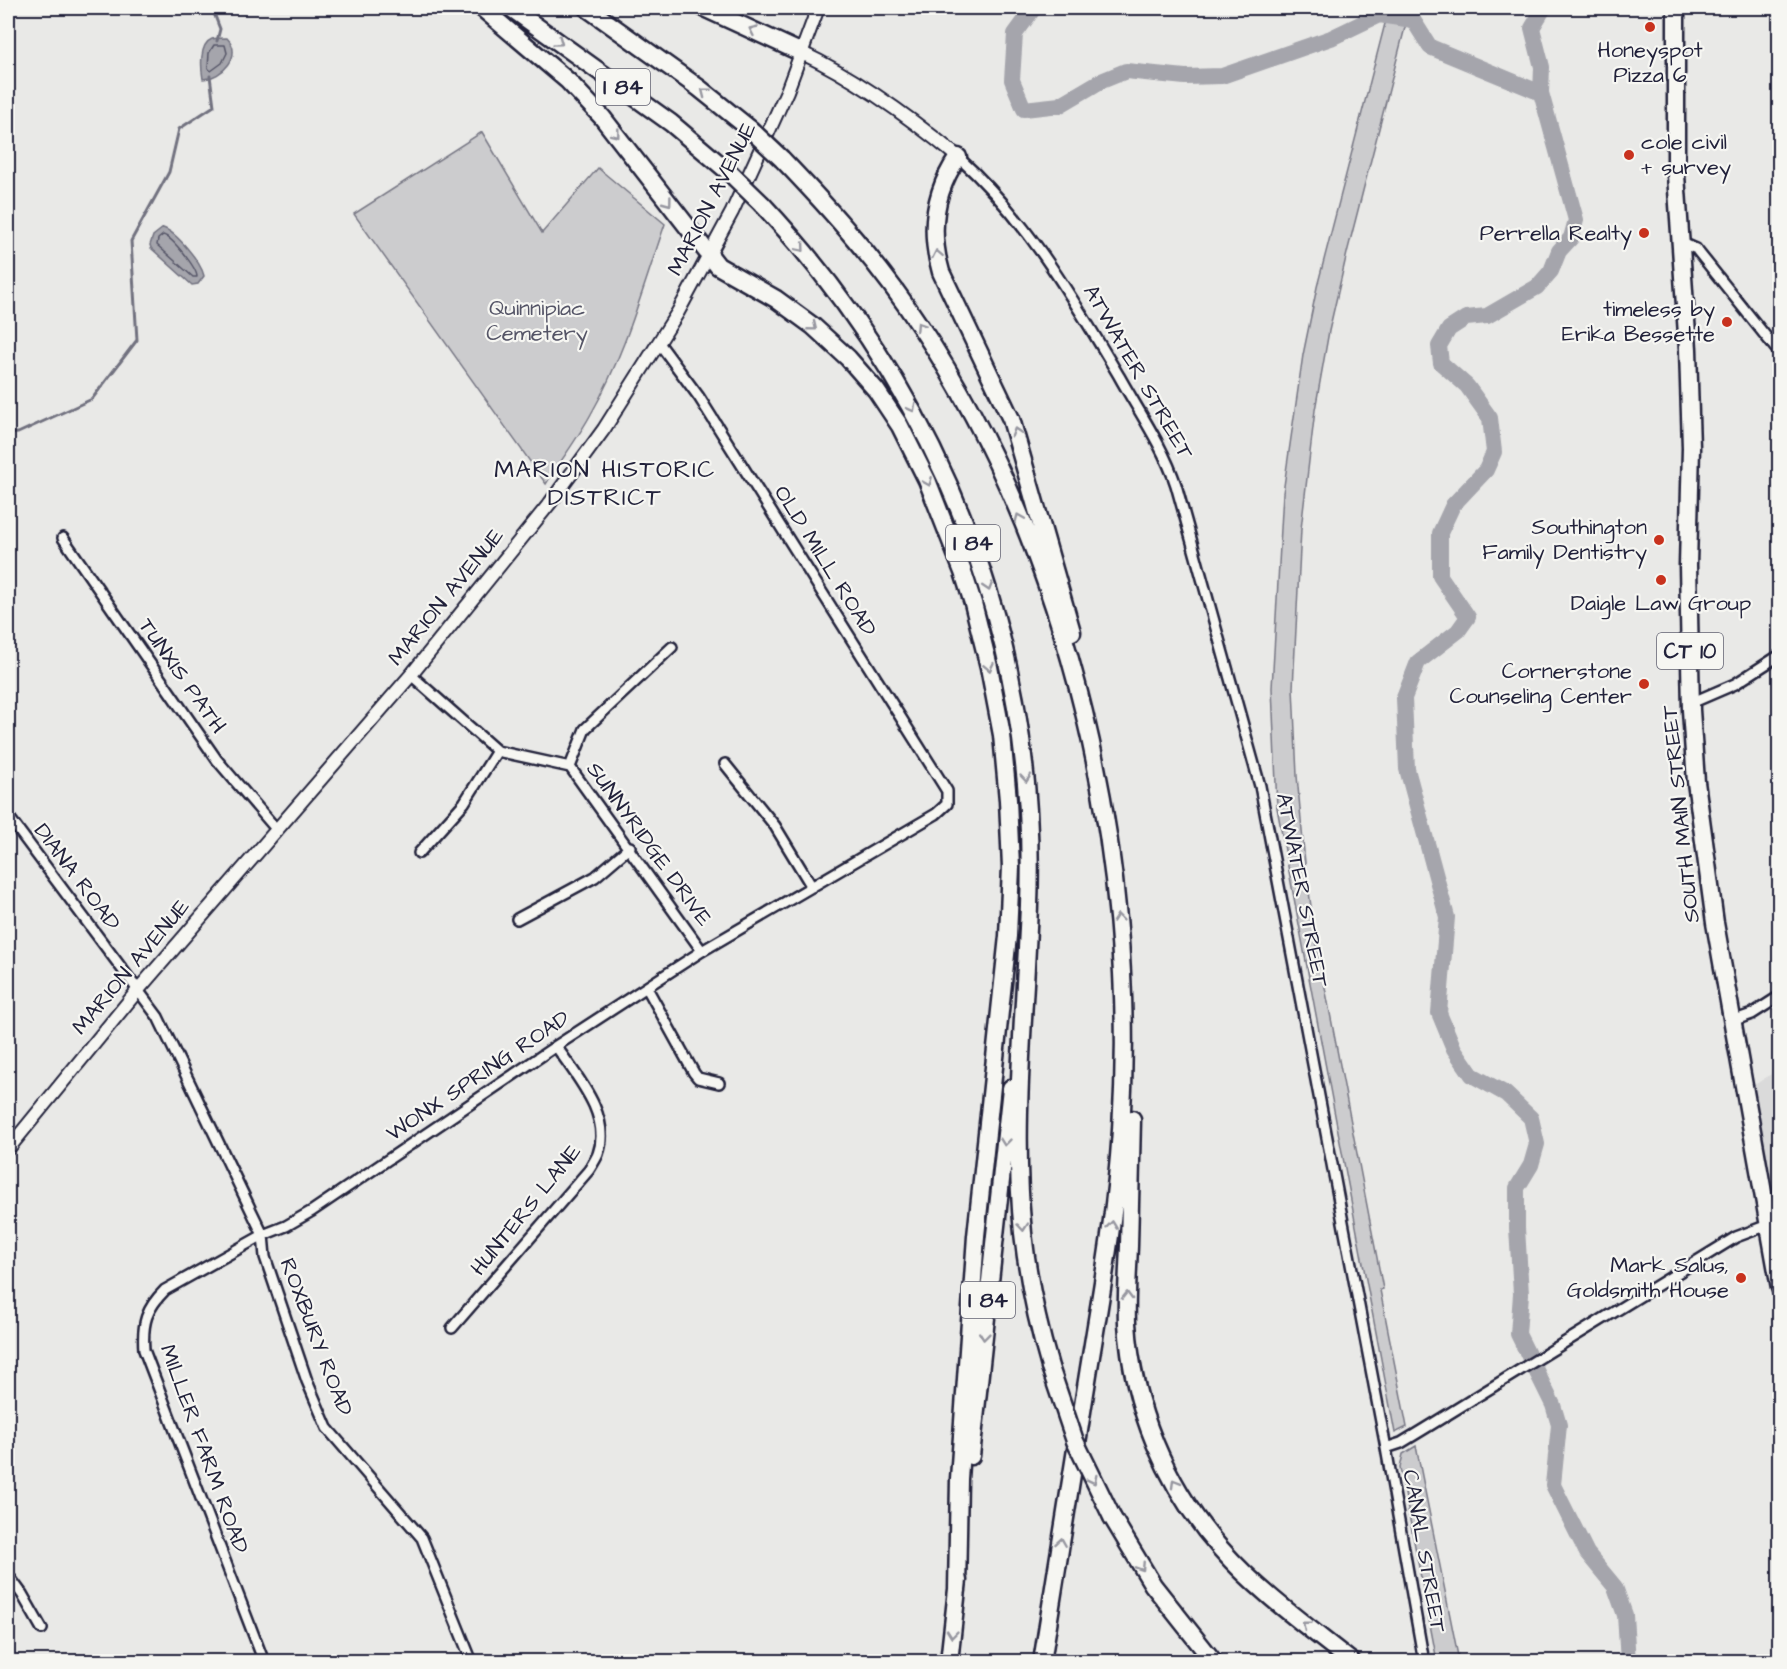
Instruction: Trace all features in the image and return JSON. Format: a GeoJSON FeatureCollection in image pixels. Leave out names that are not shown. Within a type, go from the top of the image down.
{"type":"FeatureCollection","features":[{"type":"Feature","properties":{"kind":"highway"},"geometry":{"type":"LineString","coordinates":[[482,8],[567,81],[602,117],[709,257],[725,271],[776,299],[813,326],[848,358],[889,408],[913,448],[927,480],[963,572],[982,634],[996,700],[1006,767],[1010,904],[976,1236],[960,1469],[957,1591]]}},
{"type":"Feature","properties":{"kind":"highway","name":"I 84"},"geometry":{"type":"LineString","coordinates":[[511,8],[671,123],[730,172],[797,243],[841,297],[897,381],[944,471],[981,566],[1008,664],[1024,766],[1029,867],[1027,938],[949,1662]]}},
{"type":"Feature","properties":{"kind":"highway","name":"I 84"},"geometry":{"type":"LineString","coordinates":[[587,8],[699,88],[750,129],[782,159],[848,231],[900,297],[940,358],[984,439],[1025,532],[1053,607],[1074,675],[1098,774],[1113,875],[1122,976],[1123,1077],[1111,1230],[1054,1585],[1044,1662]]}},
{"type":"Feature","properties":{"kind":"highway"},"geometry":{"type":"LineString","coordinates":[[704,8],[802,53]]}},
{"type":"Feature","properties":{"kind":"highway","name":"SOUTH MAIN STREET"},"geometry":{"type":"LineString","coordinates":[[1676,8],[1676,175],[1688,349],[1691,448],[1688,565],[1691,703],[1696,782],[1732,1021],[1779,1288]]}},
{"type":"Feature","properties":{"kind":"highway"},"geometry":{"type":"LineString","coordinates":[[958,157],[945,178],[936,209],[934,224],[936,256],[951,293],[1003,398],[1015,429],[1086,684],[1098,774]]}},
{"type":"Feature","properties":{"kind":"highway"},"geometry":{"type":"LineString","coordinates":[[1027,938],[1019,1116],[1021,1203],[1031,1288],[1050,1367],[1076,1441],[1112,1517],[1153,1585],[1214,1662]]}},
{"type":"Feature","properties":{"kind":"highway"},"geometry":{"type":"LineString","coordinates":[[1122,976],[1133,1071],[1127,1322],[1133,1370],[1146,1418],[1163,1462],[1176,1485],[1191,1510],[1222,1549],[1262,1588],[1352,1662]]}},
{"type":"Feature","properties":{"kind":"main road","name":"MARION AVENUE"},"geometry":{"type":"LineString","coordinates":[[8,1149],[138,990],[411,675],[550,503],[586,454],[660,343],[709,257],[772,127],[818,8]]}},
{"type":"Feature","properties":{"kind":"main road","name":"ATWATER STREET"},"geometry":{"type":"LineString","coordinates":[[802,53],[834,69],[917,125],[958,157]]}},
{"type":"Feature","properties":{"kind":"street","name":"ATWATER STREET"},"geometry":{"type":"LineString","coordinates":[[958,157],[1004,204],[1050,262],[1158,444],[1176,485],[1263,796],[1386,1448]]}},
{"type":"Feature","properties":{"kind":"street"},"geometry":{"type":"LineString","coordinates":[[1680,242],[1696,249],[1779,354]]}},
{"type":"Feature","properties":{"kind":"street","name":"OLD MILL ROAD"},"geometry":{"type":"LineString","coordinates":[[660,343],[699,397],[947,791],[947,804]]}},
{"type":"Feature","properties":{"kind":"street","name":"TUNXIS PATH"},"geometry":{"type":"LineString","coordinates":[[63,538],[217,760],[277,830]]}},
{"type":"Feature","properties":{"kind":"street"},"geometry":{"type":"LineString","coordinates":[[570,767],[585,729],[672,647]]}},
{"type":"Feature","properties":{"kind":"street"},"geometry":{"type":"LineString","coordinates":[[1691,703],[1734,684],[1779,655]]}},
{"type":"Feature","properties":{"kind":"street","name":"SUNNYRIDGE DRIVE"},"geometry":{"type":"LineString","coordinates":[[411,675],[497,751],[570,767],[702,951]]}},
{"type":"Feature","properties":{"kind":"street"},"geometry":{"type":"LineString","coordinates":[[419,853],[464,803],[497,751]]}},
{"type":"Feature","properties":{"kind":"street"},"geometry":{"type":"LineString","coordinates":[[725,764],[775,826],[812,886]]}},
{"type":"Feature","properties":{"kind":"street","name":"WONX SPRING ROAD"},"geometry":{"type":"LineString","coordinates":[[263,1235],[286,1226],[312,1211],[556,1046],[702,951],[936,814],[947,804]]}},
{"type":"Feature","properties":{"kind":"street","name":"DIANA ROAD"},"geometry":{"type":"LineString","coordinates":[[8,816],[138,990]]}},
{"type":"Feature","properties":{"kind":"street"},"geometry":{"type":"LineString","coordinates":[[517,920],[595,877],[630,848]]}},
{"type":"Feature","properties":{"kind":"street"},"geometry":{"type":"LineString","coordinates":[[647,988],[694,1073],[698,1078],[719,1083]]}},
{"type":"Feature","properties":{"kind":"street"},"geometry":{"type":"LineString","coordinates":[[138,990],[158,1017],[263,1235]]}},
{"type":"Feature","properties":{"kind":"street"},"geometry":{"type":"LineString","coordinates":[[1732,1021],[1752,1014],[1779,996]]}},
{"type":"Feature","properties":{"kind":"street","name":"HUNTERS LANE"},"geometry":{"type":"LineString","coordinates":[[452,1328],[589,1170],[598,1155],[601,1140],[600,1119],[556,1046]]}},
{"type":"Feature","properties":{"kind":"street"},"geometry":{"type":"LineString","coordinates":[[1386,1448],[1401,1443],[1736,1237],[1768,1225]]}},
{"type":"Feature","properties":{"kind":"street","name":"MILLER FARM ROAD"},"geometry":{"type":"LineString","coordinates":[[263,1235],[165,1290],[149,1310],[143,1335],[144,1350],[264,1662]]}},
{"type":"Feature","properties":{"kind":"street","name":"ROXBURY ROAD"},"geometry":{"type":"LineString","coordinates":[[263,1235],[265,1257],[307,1381],[327,1428],[422,1538],[472,1662]]}},
{"type":"Feature","properties":{"kind":"street","name":"CANAL STREET"},"geometry":{"type":"LineString","coordinates":[[1386,1448],[1424,1662]]}},
{"type":"Feature","properties":{"kind":"street"},"geometry":{"type":"LineString","coordinates":[[8,1575],[42,1629]]}},
{"type":"Feature","properties":{"kind":"shaded area"},"geometry":{"type":"Polygon","coordinates":[[[1779,1069],[1779,1228],[1753,1086],[1779,1069]]]}},
{"type":"Feature","properties":{"kind":"green space"},"geometry":{"type":"Polygon","coordinates":[[[1389,8],[1410,8],[1347,253],[1329,331],[1315,410],[1301,529],[1293,688],[1297,776],[1305,863],[1315,935],[1407,1427],[1395,1433],[1277,808],[1272,688],[1283,493],[1303,355],[1317,287],[1389,8]]]}},
{"type":"Feature","properties":{"kind":"green space","name":"Quinnipiac Cemetery"},"geometry":{"type":"Polygon","coordinates":[[[482,132],[542,233],[598,168],[665,224],[614,368],[586,423],[546,484],[354,214],[482,132]]]}},
{"type":"Feature","properties":{"kind":"green space"},"geometry":{"type":"Polygon","coordinates":[[[1416,1446],[1459,1661],[1437,1661],[1400,1468],[1403,1454],[1416,1446]]]}},
{"type":"Feature","properties":{"kind":"water"},"geometry":{"type":"Polygon","coordinates":[[[227,38],[233,51],[228,65],[217,75],[203,79],[202,57],[205,46],[212,39],[227,38]]]}},
{"type":"Feature","properties":{"kind":"water"},"geometry":{"type":"Polygon","coordinates":[[[163,228],[181,241],[198,263],[204,276],[198,284],[192,285],[151,248],[153,236],[163,228]]]}},
{"type":"Feature","properties":{"kind":"waterway"},"geometry":{"type":"LineString","coordinates":[[212,8],[220,29],[217,41]]}},
{"type":"Feature","properties":{"kind":"waterway"},"geometry":{"type":"LineString","coordinates":[[1034,8],[1015,34],[1012,80],[1024,109],[1060,105],[1099,82],[1126,71],[1185,77],[1222,76],[1331,38],[1379,15],[1413,20],[1430,47],[1541,93]]}},
{"type":"Feature","properties":{"kind":"waterway"},"geometry":{"type":"LineString","coordinates":[[1544,8],[1532,28],[1542,67],[1541,93],[1576,220],[1571,238],[1559,251],[1551,271],[1537,287],[1487,316],[1466,318],[1449,329],[1439,346],[1441,363],[1467,386],[1490,418],[1494,452],[1486,470],[1453,505],[1440,533],[1440,576],[1468,617],[1458,631],[1418,662],[1404,698],[1407,769],[1447,917],[1439,1013],[1454,1049],[1472,1075],[1506,1094],[1531,1118],[1537,1144],[1531,1165],[1517,1188],[1521,1294],[1518,1334],[1553,1405],[1559,1425],[1553,1485],[1587,1553],[1615,1587],[1625,1615],[1628,1662]]}},
{"type":"Feature","properties":{"kind":"waterway"},"geometry":{"type":"LineString","coordinates":[[8,434],[18,433],[92,399],[137,340],[131,241],[169,172],[179,129],[214,106],[210,76]]}},
{"type":"Feature","properties":{"kind":"place","name":"Honeyspot Pizza 6"},"geometry":{"type":"Point","coordinates":[1650,27]}},
{"type":"Feature","properties":{"kind":"place","name":"cole civil + survey"},"geometry":{"type":"Point","coordinates":[1629,155]}},
{"type":"Feature","properties":{"kind":"place","name":"Perrella Realty"},"geometry":{"type":"Point","coordinates":[1644,233]}},
{"type":"Feature","properties":{"kind":"place","name":"timeless by Erika Bessette"},"geometry":{"type":"Point","coordinates":[1727,322]}},
{"type":"Feature","properties":{"kind":"place","name":"Southington Family Dentistry"},"geometry":{"type":"Point","coordinates":[1659,540]}},
{"type":"Feature","properties":{"kind":"place","name":"Daigle Law Group"},"geometry":{"type":"Point","coordinates":[1661,580]}},
{"type":"Feature","properties":{"kind":"place","name":"Cornerstone Counseling Center"},"geometry":{"type":"Point","coordinates":[1644,684]}},
{"type":"Feature","properties":{"kind":"place","name":"Mark Salus, Goldsmith House"},"geometry":{"type":"Point","coordinates":[1741,1278]}},
{"type":"Feature","properties":{"kind":"district","name":"MARION HISTORIC DISTRICT"},"geometry":{"type":"Point","coordinates":[605,484]}}]}
